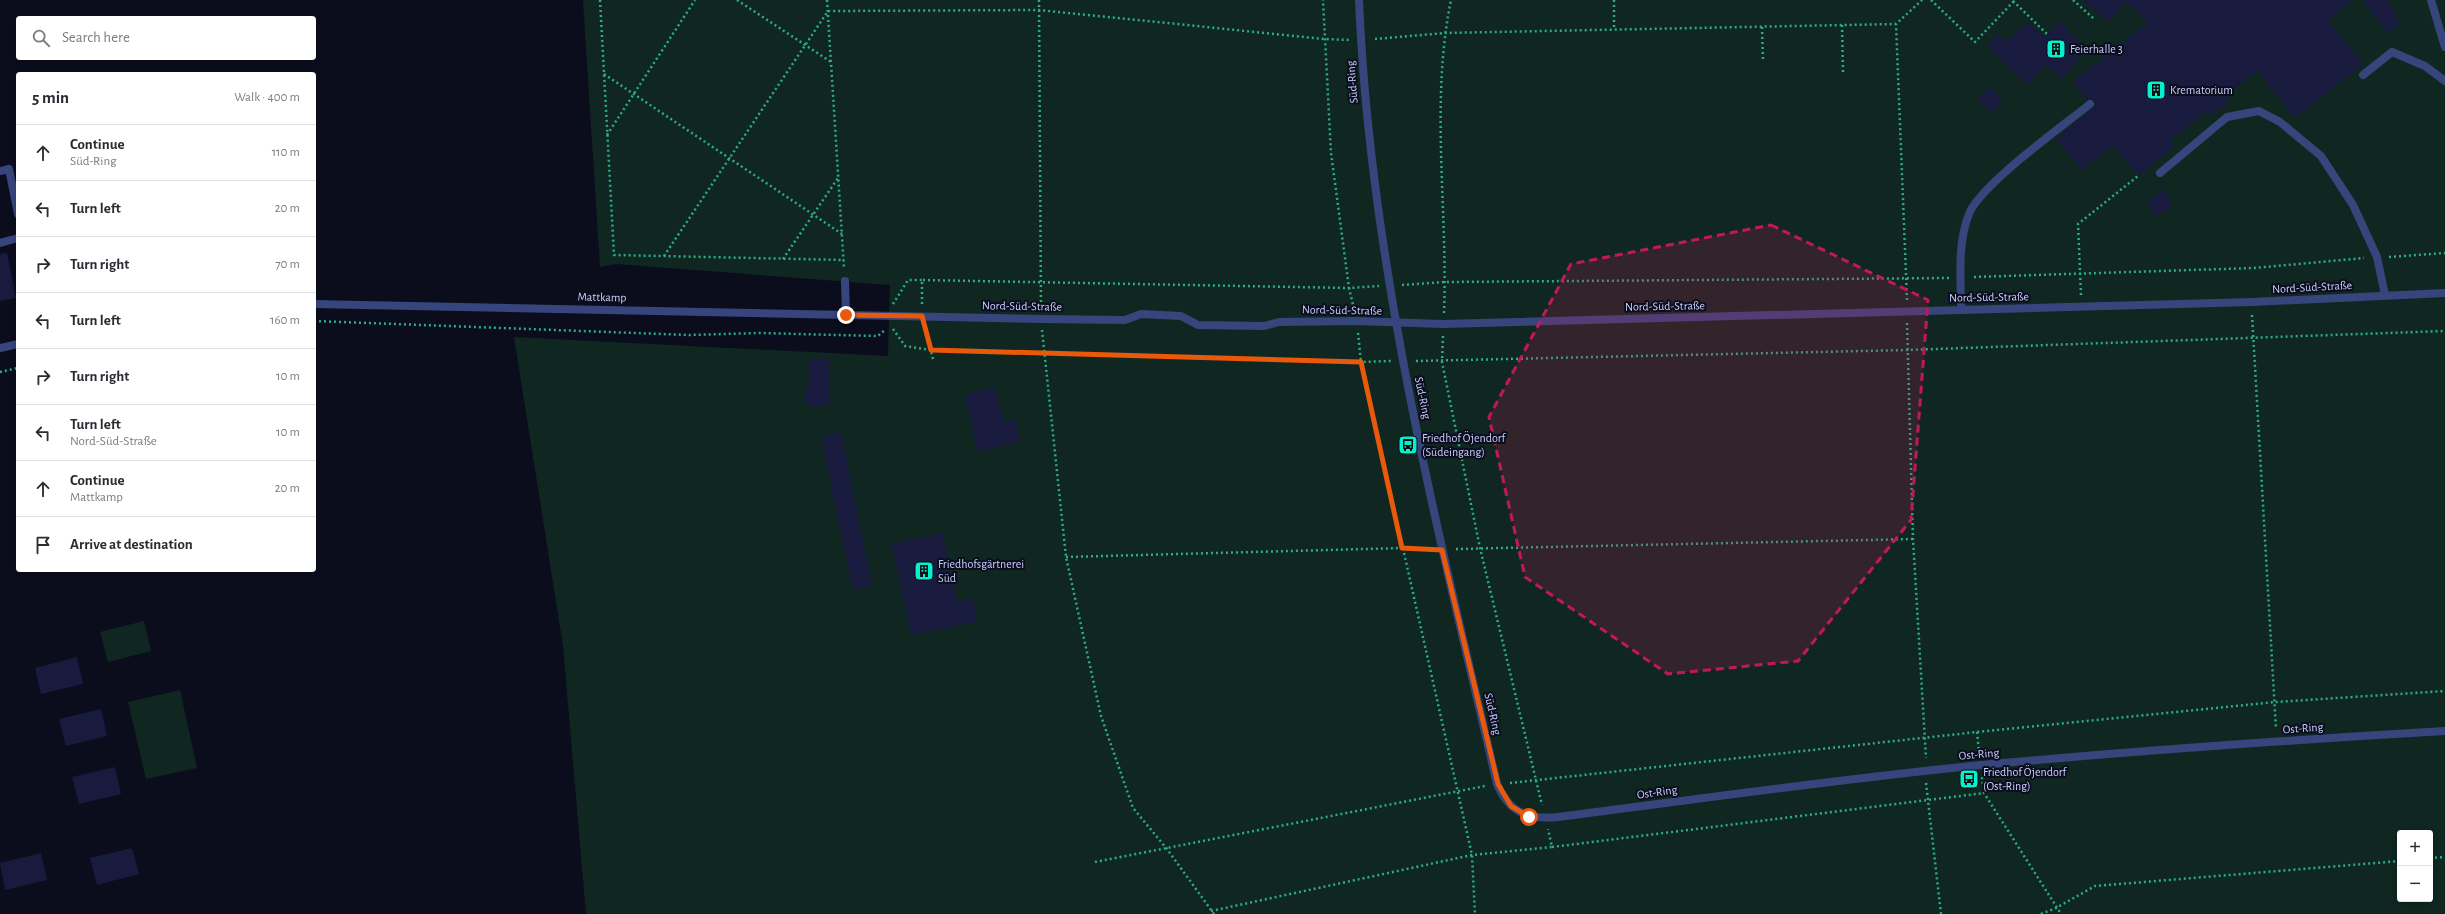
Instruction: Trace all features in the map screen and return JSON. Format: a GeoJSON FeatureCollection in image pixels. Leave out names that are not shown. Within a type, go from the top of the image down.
{"type":"FeatureCollection","features":[{"type":"Feature","properties":{"kind":"street","name":"Süd-Ring"},"geometry":{"type":"LineString","coordinates":[[1359,0],[1371,164],[1402,361],[1442,550],[1498,784],[1504,798],[1519,813]]}},
{"type":"Feature","properties":{"kind":"street"},"geometry":{"type":"LineString","coordinates":[[2431,0],[2445,47]]}},
{"type":"Feature","properties":{"kind":"street"},"geometry":{"type":"LineString","coordinates":[[2363,75],[2392,52],[2425,66],[2445,81]]}},
{"type":"Feature","properties":{"kind":"street"},"geometry":{"type":"LineString","coordinates":[[1961,310],[1960,247],[1969,212],[1988,187],[2090,104]]}},
{"type":"Feature","properties":{"kind":"street"},"geometry":{"type":"LineString","coordinates":[[2160,173],[2227,117],[2259,111],[2280,122],[2321,156],[2353,205],[2377,257],[2385,295]]}},
{"type":"Feature","properties":{"kind":"street"},"geometry":{"type":"LineString","coordinates":[[0,171],[9,169],[16,204]]}},
{"type":"Feature","properties":{"kind":"street"},"geometry":{"type":"LineString","coordinates":[[0,243],[16,239]]}},
{"type":"Feature","properties":{"kind":"street"},"geometry":{"type":"LineString","coordinates":[[845,281],[846,315]]}},
{"type":"Feature","properties":{"kind":"street","name":"Nord-Süd-Straße"},"geometry":{"type":"LineString","coordinates":[[889,316],[1125,320],[1141,314],[1181,316],[1198,325],[1264,326],[1279,322],[1356,321],[1396,324],[1907,312],[2252,302],[2445,293]]}},
{"type":"Feature","properties":{"kind":"street","name":"Mattkamp"},"geometry":{"type":"LineString","coordinates":[[316,304],[889,316]]}},
{"type":"Feature","properties":{"kind":"street"},"geometry":{"type":"LineString","coordinates":[[0,348],[16,344]]}},
{"type":"Feature","properties":{"kind":"street","name":"Ost-Ring"},"geometry":{"type":"LineString","coordinates":[[1519,813],[1538,818],[1558,817],[1712,796],[1981,765],[2276,741],[2445,731]]}},
{"type":"Feature","properties":{"kind":"path"},"geometry":{"type":"LineString","coordinates":[[600,0],[614,255],[844,260],[827,0]]}},
{"type":"Feature","properties":{"kind":"path"},"geometry":{"type":"LineString","coordinates":[[607,135],[695,0]]}},
{"type":"Feature","properties":{"kind":"path"},"geometry":{"type":"LineString","coordinates":[[737,0],[831,62]]}},
{"type":"Feature","properties":{"kind":"path"},"geometry":{"type":"LineString","coordinates":[[1039,0],[1042,319],[1044,352],[1066,557],[1100,716],[1133,808],[1167,849],[1214,914]]}},
{"type":"Feature","properties":{"kind":"path"},"geometry":{"type":"LineString","coordinates":[[1323,0],[1331,153],[1349,288],[1356,321],[1361,362],[1456,790],[1472,855],[1475,914]]}},
{"type":"Feature","properties":{"kind":"path"},"geometry":{"type":"LineString","coordinates":[[1614,0],[1614,30]]}},
{"type":"Feature","properties":{"kind":"path"},"geometry":{"type":"LineString","coordinates":[[1922,0],[1896,24],[1907,279],[1907,350],[1913,539],[1926,738],[1927,800],[1941,914]]}},
{"type":"Feature","properties":{"kind":"path"},"geometry":{"type":"LineString","coordinates":[[1930,0],[1975,42],[2014,1],[2048,35]]}},
{"type":"Feature","properties":{"kind":"path"},"geometry":{"type":"LineString","coordinates":[[2073,0],[2093,18]]}},
{"type":"Feature","properties":{"kind":"path"},"geometry":{"type":"LineString","coordinates":[[664,256],[828,11]]}},
{"type":"Feature","properties":{"kind":"path"},"geometry":{"type":"LineString","coordinates":[[1842,25],[1843,72]]}},
{"type":"Feature","properties":{"kind":"path"},"geometry":{"type":"LineString","coordinates":[[1762,27],[1763,60]]}},
{"type":"Feature","properties":{"kind":"path"},"geometry":{"type":"LineString","coordinates":[[604,74],[842,234]]}},
{"type":"Feature","properties":{"kind":"path"},"geometry":{"type":"LineString","coordinates":[[2081,307],[2078,224],[2138,176]]}},
{"type":"Feature","properties":{"kind":"path"},"geometry":{"type":"LineString","coordinates":[[783,259],[838,177]]}},
{"type":"Feature","properties":{"kind":"path"},"geometry":{"type":"LineString","coordinates":[[933,359],[922,316],[922,280],[1349,288],[1445,282],[1907,279],[2254,268],[2377,257],[2445,253]]}},
{"type":"Feature","properties":{"kind":"path"},"geometry":{"type":"LineString","coordinates":[[2252,302],[2253,339],[2276,702],[2276,741]]}},
{"type":"Feature","properties":{"kind":"path"},"geometry":{"type":"LineString","coordinates":[[316,321],[690,334],[759,333],[878,336],[886,329],[893,329]]}},
{"type":"Feature","properties":{"kind":"path"},"geometry":{"type":"LineString","coordinates":[[931,350],[1361,362],[1442,362],[1907,350],[2253,339],[2445,331]]}},
{"type":"Feature","properties":{"kind":"path"},"geometry":{"type":"LineString","coordinates":[[0,372],[16,368]]}},
{"type":"Feature","properties":{"kind":"path"},"geometry":{"type":"LineString","coordinates":[[1066,557],[1402,548],[1442,550],[1913,539]]}},
{"type":"Feature","properties":{"kind":"path"},"geometry":{"type":"LineString","coordinates":[[1095,862],[1167,849],[1456,790],[1498,784],[1977,732],[2276,702],[2445,690]]}},
{"type":"Feature","properties":{"kind":"path"},"geometry":{"type":"LineString","coordinates":[[1977,732],[1984,793],[2061,914]]}},
{"type":"Feature","properties":{"kind":"path"},"geometry":{"type":"LineString","coordinates":[[1552,847],[1984,793]]}},
{"type":"Feature","properties":{"kind":"path"},"geometry":{"type":"LineString","coordinates":[[2433,858],[2445,857]]}},
{"type":"Feature","properties":{"kind":"path"},"geometry":{"type":"LineString","coordinates":[[2041,914],[2056,908],[2095,886],[2397,861]]}},
{"type":"Feature","properties":{"kind":"highlighted area"},"geometry":{"type":"Polygon","coordinates":[[[1771,225],[1928,300],[1911,520],[1798,661],[1668,674],[1525,577],[1489,417],[1571,264],[1771,225]]]}},
{"type":"Feature","properties":{"kind":"green space"},"geometry":{"type":"Polygon","coordinates":[[[583,0],[2445,0],[2445,914],[586,914],[563,646],[514,337],[888,356],[890,285],[616,264],[600,267],[583,0]]]}},
{"type":"Feature","properties":{"kind":"green space"},"geometry":{"type":"Polygon","coordinates":[[[144,621],[151,651],[108,662],[100,632],[144,621]]]}},
{"type":"Feature","properties":{"kind":"green space"},"geometry":{"type":"Polygon","coordinates":[[[180,690],[197,768],[146,779],[128,702],[180,690]]]}},
{"type":"Feature","properties":{"kind":"building","name":"Krematorium"},"geometry":{"type":"Polygon","coordinates":[[[2083,0],[2353,0],[2328,20],[2363,64],[2295,118],[2257,71],[2226,96],[2230,101],[2211,116],[2207,111],[2169,141],[2174,147],[2138,176],[2113,145],[2082,170],[2056,139],[2095,106],[2094,100],[2087,100],[2073,82],[2148,22],[2126,2],[2109,22],[2083,0]]]}},
{"type":"Feature","properties":{"kind":"building"},"geometry":{"type":"Polygon","coordinates":[[[2363,0],[2387,0],[2397,14],[2395,15],[2400,23],[2387,33],[2363,0]]]}},
{"type":"Feature","properties":{"kind":"building"},"geometry":{"type":"Polygon","coordinates":[[[2061,21],[2086,50],[2062,79],[2046,65],[2028,85],[1987,47],[1998,34],[2006,41],[2028,22],[2045,38],[2061,21]]]}},
{"type":"Feature","properties":{"kind":"building"},"geometry":{"type":"Polygon","coordinates":[[[1989,87],[2003,100],[1991,113],[1977,100],[1989,87]]]}},
{"type":"Feature","properties":{"kind":"building"},"geometry":{"type":"Polygon","coordinates":[[[2163,190],[2173,204],[2157,217],[2146,203],[2163,190]]]}},
{"type":"Feature","properties":{"kind":"building"},"geometry":{"type":"Polygon","coordinates":[[[7,253],[16,298],[0,301],[0,254],[7,253]]]}},
{"type":"Feature","properties":{"kind":"building"},"geometry":{"type":"Polygon","coordinates":[[[809,360],[830,360],[829,405],[805,405],[806,390],[808,390],[809,360]]]}},
{"type":"Feature","properties":{"kind":"building"},"geometry":{"type":"Polygon","coordinates":[[[996,388],[1003,422],[1016,419],[1020,442],[977,451],[965,394],[996,388]]]}},
{"type":"Feature","properties":{"kind":"building"},"geometry":{"type":"Polygon","coordinates":[[[841,432],[872,586],[853,590],[821,436],[841,432]]]}},
{"type":"Feature","properties":{"kind":"building","name":"Friedhofsgärtnerei Süd"},"geometry":{"type":"Polygon","coordinates":[[[943,533],[957,602],[973,598],[977,622],[911,635],[892,544],[943,533]]]}},
{"type":"Feature","properties":{"kind":"building"},"geometry":{"type":"Polygon","coordinates":[[[77,657],[83,684],[41,694],[35,668],[77,657]]]}},
{"type":"Feature","properties":{"kind":"building"},"geometry":{"type":"Polygon","coordinates":[[[101,709],[107,736],[66,746],[59,719],[101,709]]]}},
{"type":"Feature","properties":{"kind":"building"},"geometry":{"type":"Polygon","coordinates":[[[115,767],[121,794],[79,804],[72,777],[115,767]]]}},
{"type":"Feature","properties":{"kind":"building"},"geometry":{"type":"Polygon","coordinates":[[[132,848],[139,874],[97,885],[90,858],[132,848]]]}},
{"type":"Feature","properties":{"kind":"building"},"geometry":{"type":"Polygon","coordinates":[[[41,853],[47,880],[5,890],[0,863],[41,853]]]}},
{"type":"Feature","properties":{"kind":"place","name":"Feierhalle 3"},"geometry":{"type":"Point","coordinates":[2056,49]}},
{"type":"Feature","properties":{"kind":"place","name":"Krematorium"},"geometry":{"type":"Point","coordinates":[2156,90]}},
{"type":"Feature","properties":{"kind":"place","name":"Friedhof Öjendorf (Südeingang)"},"geometry":{"type":"Point","coordinates":[1408,445]}},
{"type":"Feature","properties":{"kind":"place","name":"Friedhofsgärtnerei Süd"},"geometry":{"type":"Point","coordinates":[924,571]}},
{"type":"Feature","properties":{"kind":"place","name":"Friedhof Öjendorf (Ost-Ring)"},"geometry":{"type":"Point","coordinates":[1969,779]}},
{"type":"Feature","properties":{"kind":"route"},"geometry":{"type":"LineString","coordinates":[[846,315],[922,316],[931,350],[1361,362],[1402,548],[1442,550],[1498,784],[1504,798],[1511,806],[1519,813],[1529,817]]}}]}
